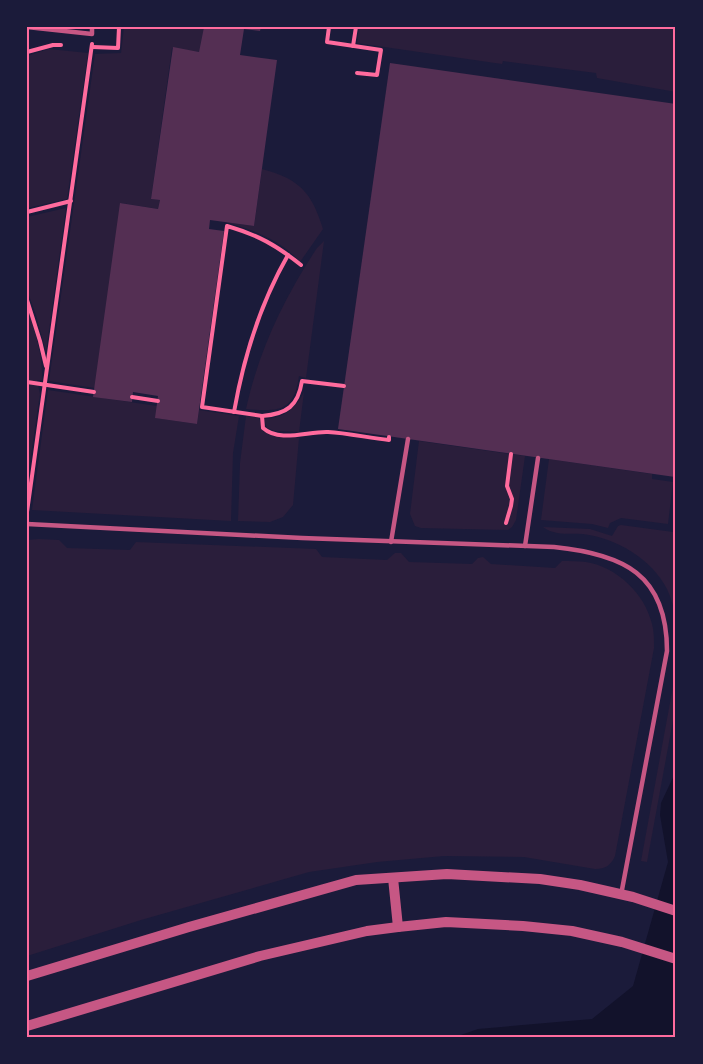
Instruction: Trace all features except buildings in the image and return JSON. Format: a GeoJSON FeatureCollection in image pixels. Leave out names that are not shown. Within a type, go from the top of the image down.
{"type":"FeatureCollection","features":[{"type":"Feature","properties":{"kind":"street"},"geometry":{"type":"LineString","coordinates":[[27,976],[356,880],[447,874],[540,879],[627,896],[676,911]]}},
{"type":"Feature","properties":{"kind":"street"},"geometry":{"type":"LineString","coordinates":[[393,878],[398,927]]}},
{"type":"Feature","properties":{"kind":"street"},"geometry":{"type":"LineString","coordinates":[[27,1026],[260,956],[367,931],[446,922],[572,931],[622,942],[676,959]]}},
{"type":"Feature","properties":{"kind":"lane"},"geometry":{"type":"LineString","coordinates":[[27,27],[92,34],[92,27]]}},
{"type":"Feature","properties":{"kind":"lane"},"geometry":{"type":"LineString","coordinates":[[391,542],[408,440]]}},
{"type":"Feature","properties":{"kind":"lane"},"geometry":{"type":"LineString","coordinates":[[525,546],[538,458]]}},
{"type":"Feature","properties":{"kind":"lane"},"geometry":{"type":"LineString","coordinates":[[27,524],[586,550],[625,564],[638,573],[651,588],[664,616],[668,651],[629,863],[627,896]]}},
{"type":"Feature","properties":{"kind":"path"},"geometry":{"type":"LineString","coordinates":[[329,27],[327,42],[381,50],[377,75],[357,73]]}},
{"type":"Feature","properties":{"kind":"path"},"geometry":{"type":"LineString","coordinates":[[353,46],[356,27]]}},
{"type":"Feature","properties":{"kind":"path"},"geometry":{"type":"LineString","coordinates":[[27,513],[92,52],[92,34]]}},
{"type":"Feature","properties":{"kind":"path"},"geometry":{"type":"LineString","coordinates":[[27,212],[71,201]]}},
{"type":"Feature","properties":{"kind":"path"},"geometry":{"type":"LineString","coordinates":[[301,265],[276,245],[254,234],[227,226],[201,407],[262,416],[274,415],[288,408],[298,398],[302,381],[344,386]]}},
{"type":"Feature","properties":{"kind":"path"},"geometry":{"type":"LineString","coordinates":[[234,412],[252,333],[266,297],[288,255]]}},
{"type":"Feature","properties":{"kind":"path"},"geometry":{"type":"LineString","coordinates":[[27,300],[47,371]]}},
{"type":"Feature","properties":{"kind":"path"},"geometry":{"type":"LineString","coordinates":[[27,382],[94,392]]}},
{"type":"Feature","properties":{"kind":"path"},"geometry":{"type":"LineString","coordinates":[[132,397],[158,401]]}},
{"type":"Feature","properties":{"kind":"path"},"geometry":{"type":"LineString","coordinates":[[262,416],[263,428],[274,434],[297,435],[327,432],[389,441],[389,437]]}},
{"type":"Feature","properties":{"kind":"path"},"geometry":{"type":"LineString","coordinates":[[506,523],[512,499],[507,486],[511,454]]}},
{"type":"Feature","properties":{"kind":"shaded area"},"geometry":{"type":"Polygon","coordinates":[[[124,27],[204,27],[199,52],[172,48],[151,199],[160,200],[158,209],[121,203],[95,388],[49,381],[95,54],[121,53],[124,27]]]}},
{"type":"Feature","properties":{"kind":"shaded area"},"geometry":{"type":"Polygon","coordinates":[[[359,27],[676,27],[676,92],[597,78],[596,73],[503,61],[502,64],[357,43],[359,27]]]}},
{"type":"Feature","properties":{"kind":"shaded area"},"geometry":{"type":"Polygon","coordinates":[[[49,49],[88,53],[67,199],[27,208],[27,56],[49,49]]]}},
{"type":"Feature","properties":{"kind":"shaded area"},"geometry":{"type":"Polygon","coordinates":[[[262,169],[286,178],[303,189],[319,216],[323,229],[300,262],[275,241],[225,222],[254,226],[262,169]]]}},
{"type":"Feature","properties":{"kind":"shaded area"},"geometry":{"type":"Polygon","coordinates":[[[66,208],[46,352],[27,290],[27,217],[66,208]]]}},
{"type":"Feature","properties":{"kind":"shaded area"},"geometry":{"type":"Polygon","coordinates":[[[324,241],[306,378],[299,376],[293,397],[283,407],[267,410],[246,409],[265,345],[283,305],[317,248],[324,241]]]}},
{"type":"Feature","properties":{"kind":"shaded area"},"geometry":{"type":"Polygon","coordinates":[[[27,308],[40,352],[42,380],[37,380],[40,394],[27,482],[27,308]]]}},
{"type":"Feature","properties":{"kind":"shaded area"},"geometry":{"type":"Polygon","coordinates":[[[48,390],[157,406],[156,418],[197,424],[199,410],[239,416],[233,453],[231,521],[32,510],[48,390]]]}},
{"type":"Feature","properties":{"kind":"shaded area"},"geometry":{"type":"Polygon","coordinates":[[[304,392],[299,432],[275,431],[267,428],[264,419],[284,415],[297,403],[304,392]]]}},
{"type":"Feature","properties":{"kind":"shaded area"},"geometry":{"type":"Polygon","coordinates":[[[246,416],[259,418],[263,431],[274,436],[299,438],[293,505],[283,517],[270,522],[238,521],[240,463],[246,416]]]}},
{"type":"Feature","properties":{"kind":"shaded area"},"geometry":{"type":"Polygon","coordinates":[[[419,441],[525,456],[516,520],[512,527],[508,530],[415,526],[410,514],[419,441]]]}},
{"type":"Feature","properties":{"kind":"shaded area"},"geometry":{"type":"Polygon","coordinates":[[[549,459],[652,474],[652,479],[673,482],[668,524],[621,518],[610,523],[608,528],[592,524],[541,520],[549,459]]]}},
{"type":"Feature","properties":{"kind":"shaded area"},"geometry":{"type":"Polygon","coordinates":[[[676,511],[676,616],[668,592],[660,578],[643,559],[608,540],[583,534],[557,533],[543,527],[590,529],[612,536],[621,525],[673,532],[676,511]]]}},
{"type":"Feature","properties":{"kind":"shaded area"},"geometry":{"type":"Polygon","coordinates":[[[27,540],[59,540],[67,548],[130,550],[136,542],[316,549],[322,557],[387,560],[395,553],[401,553],[409,562],[472,564],[478,558],[483,557],[491,564],[555,568],[562,561],[577,561],[597,565],[619,576],[643,602],[652,624],[654,648],[615,856],[610,864],[595,869],[524,857],[444,856],[377,862],[309,872],[141,920],[27,956],[27,540]]]}},
{"type":"Feature","properties":{"kind":"shaded area"},"geometry":{"type":"Polygon","coordinates":[[[676,670],[676,704],[647,862],[641,861],[676,670]]]}},
{"type":"Feature","properties":{"kind":"shaded area"},"geometry":{"type":"Polygon","coordinates":[[[676,771],[676,1037],[455,1037],[478,1029],[592,1019],[633,986],[668,862],[660,815],[661,803],[676,771]]]}}]}
